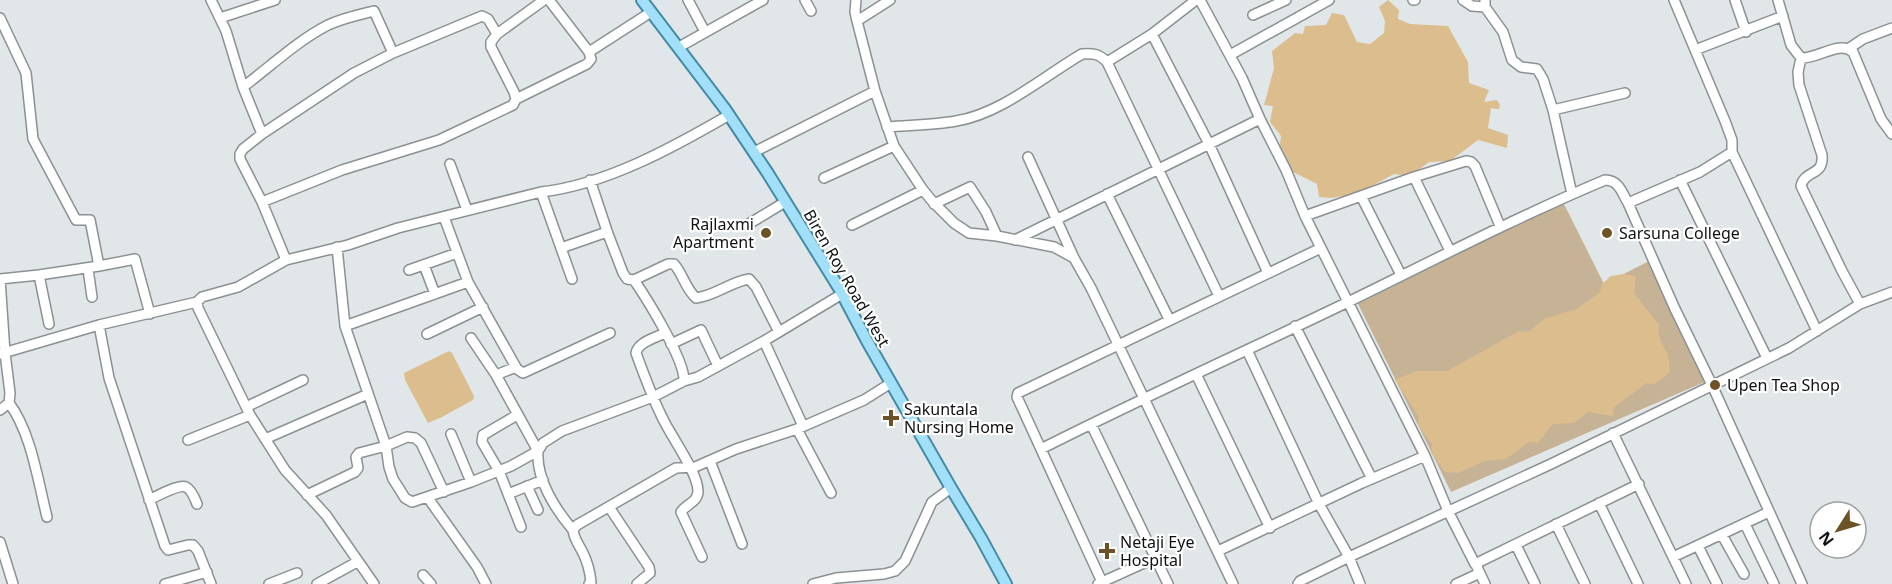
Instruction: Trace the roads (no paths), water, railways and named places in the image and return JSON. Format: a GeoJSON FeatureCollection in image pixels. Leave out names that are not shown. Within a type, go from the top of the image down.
{"type":"FeatureCollection","features":[{"type":"Feature","properties":{"kind":"main road","name":"Biren Roy Road West"},"geometry":{"type":"LineString","coordinates":[[642,0],[729,114],[785,202],[842,294],[1006,584]]}},
{"type":"Feature","properties":{"kind":"street"},"geometry":{"type":"LineString","coordinates":[[211,0],[226,31],[243,87],[262,134]]}},
{"type":"Feature","properties":{"kind":"street"},"geometry":{"type":"LineString","coordinates":[[220,18],[275,0]]}},
{"type":"Feature","properties":{"kind":"street"},"geometry":{"type":"LineString","coordinates":[[370,0],[393,53]]}},
{"type":"Feature","properties":{"kind":"street"},"geometry":{"type":"LineString","coordinates":[[516,99],[491,47],[491,42],[497,34],[544,0]]}},
{"type":"Feature","properties":{"kind":"street"},"geometry":{"type":"LineString","coordinates":[[262,202],[342,170],[439,140],[507,109],[516,99],[587,64],[591,59],[590,52],[549,0]]}},
{"type":"Feature","properties":{"kind":"street"},"geometry":{"type":"LineString","coordinates":[[688,0],[705,32]]}},
{"type":"Feature","properties":{"kind":"street"},"geometry":{"type":"LineString","coordinates":[[679,47],[745,4],[763,0]]}},
{"type":"Feature","properties":{"kind":"street"},"geometry":{"type":"LineString","coordinates":[[805,0],[811,11]]}},
{"type":"Feature","properties":{"kind":"street"},"geometry":{"type":"LineString","coordinates":[[856,0],[855,12],[875,91],[894,146],[934,204],[954,223],[969,233],[1054,247],[1074,258]]}},
{"type":"Feature","properties":{"kind":"street"},"geometry":{"type":"LineString","coordinates":[[857,21],[890,0]]}},
{"type":"Feature","properties":{"kind":"street"},"geometry":{"type":"LineString","coordinates":[[1107,62],[1152,34],[1198,0],[1230,54],[1286,170],[1305,216],[1425,456],[1448,511],[1485,584]]}},
{"type":"Feature","properties":{"kind":"street"},"geometry":{"type":"LineString","coordinates":[[1230,54],[1329,0]]}},
{"type":"Feature","properties":{"kind":"street"},"geometry":{"type":"LineString","coordinates":[[1463,0],[1472,6],[1485,3],[1503,32],[1512,60],[1521,67],[1537,69],[1543,79],[1553,110],[1572,194]]}},
{"type":"Feature","properties":{"kind":"street"},"geometry":{"type":"LineString","coordinates":[[1674,0],[1725,121],[1732,140],[1732,152],[1817,331]]}},
{"type":"Feature","properties":{"kind":"street"},"geometry":{"type":"LineString","coordinates":[[1735,0],[1746,32]]}},
{"type":"Feature","properties":{"kind":"street"},"geometry":{"type":"LineString","coordinates":[[1778,0],[1791,45],[1801,58],[1798,72],[1799,85],[1822,155],[1823,164],[1804,178],[1801,186],[1860,304]]}},
{"type":"Feature","properties":{"kind":"street"},"geometry":{"type":"LineString","coordinates":[[1253,15],[1283,1],[1291,21]]}},
{"type":"Feature","properties":{"kind":"street"},"geometry":{"type":"LineString","coordinates":[[243,87],[322,29],[358,14],[374,11]]}},
{"type":"Feature","properties":{"kind":"street"},"geometry":{"type":"LineString","coordinates":[[590,52],[651,12]]}},
{"type":"Feature","properties":{"kind":"street"},"geometry":{"type":"LineString","coordinates":[[286,260],[262,202],[240,159],[243,149],[354,73],[393,53],[482,16],[488,19],[497,34]]}},
{"type":"Feature","properties":{"kind":"street"},"geometry":{"type":"LineString","coordinates":[[1695,50],[1783,16]]}},
{"type":"Feature","properties":{"kind":"street"},"geometry":{"type":"LineString","coordinates":[[0,18],[26,73],[33,139],[76,220],[90,220],[99,266]]}},
{"type":"Feature","properties":{"kind":"street"},"geometry":{"type":"LineString","coordinates":[[1848,49],[1863,39],[1892,28]]}},
{"type":"Feature","properties":{"kind":"street"},"geometry":{"type":"LineString","coordinates":[[1152,34],[1209,144],[1268,273]]}},
{"type":"Feature","properties":{"kind":"street"},"geometry":{"type":"LineString","coordinates":[[1801,58],[1808,58],[1842,47],[1853,52],[1881,119],[1892,134]]}},
{"type":"Feature","properties":{"kind":"street"},"geometry":{"type":"LineString","coordinates":[[887,127],[957,121],[978,115],[1010,100],[1082,54],[1100,55],[1107,62],[1219,296]]}},
{"type":"Feature","properties":{"kind":"street"},"geometry":{"type":"LineString","coordinates":[[753,152],[875,91]]}},
{"type":"Feature","properties":{"kind":"street"},"geometry":{"type":"LineString","coordinates":[[1553,110],[1625,93]]}},
{"type":"Feature","properties":{"kind":"street"},"geometry":{"type":"LineString","coordinates":[[2,353],[99,325],[197,302],[202,297],[238,287],[286,260],[467,210],[541,192],[565,189],[618,171],[679,143],[729,114]]}},
{"type":"Feature","properties":{"kind":"street"},"geometry":{"type":"LineString","coordinates":[[1015,240],[1260,119]]}},
{"type":"Feature","properties":{"kind":"street"},"geometry":{"type":"LineString","coordinates":[[824,178],[894,146]]}},
{"type":"Feature","properties":{"kind":"street"},"geometry":{"type":"LineString","coordinates":[[1628,203],[1700,171],[1732,152]]}},
{"type":"Feature","properties":{"kind":"street"},"geometry":{"type":"LineString","coordinates":[[1028,157],[1074,258],[1091,288],[1233,584]]}},
{"type":"Feature","properties":{"kind":"street"},"geometry":{"type":"LineString","coordinates":[[1305,216],[1414,177],[1471,162],[1475,166],[1500,226]]}},
{"type":"Feature","properties":{"kind":"street"},"geometry":{"type":"LineString","coordinates":[[450,165],[467,210]]}},
{"type":"Feature","properties":{"kind":"street"},"geometry":{"type":"LineString","coordinates":[[1414,177],[1450,251]]}},
{"type":"Feature","properties":{"kind":"street"},"geometry":{"type":"LineString","coordinates":[[590,180],[608,234],[627,279],[634,280],[668,264],[674,264],[689,292],[696,298],[749,279],[756,287],[779,332]]}},
{"type":"Feature","properties":{"kind":"street"},"geometry":{"type":"LineString","coordinates":[[1041,449],[1500,226],[1605,180],[1611,180],[1617,183],[1628,203],[1802,584]]}},
{"type":"Feature","properties":{"kind":"street"},"geometry":{"type":"LineString","coordinates":[[1680,180],[1767,358]]}},
{"type":"Feature","properties":{"kind":"street"},"geometry":{"type":"LineString","coordinates":[[934,204],[970,187],[986,212],[997,236]]}},
{"type":"Feature","properties":{"kind":"street"},"geometry":{"type":"LineString","coordinates":[[852,225],[923,190]]}},
{"type":"Feature","properties":{"kind":"street"},"geometry":{"type":"LineString","coordinates":[[541,192],[572,279]]}},
{"type":"Feature","properties":{"kind":"street"},"geometry":{"type":"LineString","coordinates":[[1107,194],[1169,319]]}},
{"type":"Feature","properties":{"kind":"street"},"geometry":{"type":"LineString","coordinates":[[1361,196],[1401,275]]}},
{"type":"Feature","properties":{"kind":"street"},"geometry":{"type":"LineString","coordinates":[[747,225],[785,202]]}},
{"type":"Feature","properties":{"kind":"street"},"geometry":{"type":"LineString","coordinates":[[444,217],[468,282],[516,367],[522,373],[610,333]]}},
{"type":"Feature","properties":{"kind":"street"},"geometry":{"type":"LineString","coordinates":[[561,248],[604,233],[608,234]]}},
{"type":"Feature","properties":{"kind":"street"},"geometry":{"type":"LineString","coordinates":[[337,247],[345,326],[386,446],[393,479],[405,498],[412,502],[499,471],[538,451],[543,443],[562,431],[653,397],[718,366],[842,294]]}},
{"type":"Feature","properties":{"kind":"street"},"geometry":{"type":"LineString","coordinates":[[1155,558],[1100,583],[1017,397],[1018,393],[1321,248]]}},
{"type":"Feature","properties":{"kind":"street"},"geometry":{"type":"LineString","coordinates":[[409,270],[457,253]]}},
{"type":"Feature","properties":{"kind":"street"},"geometry":{"type":"LineString","coordinates":[[47,517],[24,428],[9,403],[10,393],[2,353],[0,279],[88,269],[135,259],[150,314]]}},
{"type":"Feature","properties":{"kind":"street"},"geometry":{"type":"LineString","coordinates":[[424,265],[435,294]]}},
{"type":"Feature","properties":{"kind":"street"},"geometry":{"type":"LineString","coordinates":[[88,269],[92,297]]}},
{"type":"Feature","properties":{"kind":"street"},"geometry":{"type":"LineString","coordinates":[[39,275],[49,324]]}},
{"type":"Feature","properties":{"kind":"street"},"geometry":{"type":"LineString","coordinates":[[634,280],[655,312],[671,344],[684,375],[684,381]]}},
{"type":"Feature","properties":{"kind":"street"},"geometry":{"type":"LineString","coordinates":[[345,326],[468,282]]}},
{"type":"Feature","properties":{"kind":"street"},"geometry":{"type":"LineString","coordinates":[[1297,583],[1712,385],[1817,331],[1860,304],[1892,292]]}},
{"type":"Feature","properties":{"kind":"street"},"geometry":{"type":"LineString","coordinates":[[197,302],[248,411],[265,440],[285,470],[335,527],[374,584]]}},
{"type":"Feature","properties":{"kind":"street"},"geometry":{"type":"LineString","coordinates":[[427,334],[483,307]]}},
{"type":"Feature","properties":{"kind":"street"},"geometry":{"type":"LineString","coordinates":[[99,325],[108,378],[165,546],[168,550],[194,545],[211,584]]}},
{"type":"Feature","properties":{"kind":"street"},"geometry":{"type":"LineString","coordinates":[[1295,326],[1372,479]]}},
{"type":"Feature","properties":{"kind":"street"},"geometry":{"type":"LineString","coordinates":[[671,344],[701,330],[718,366]]}},
{"type":"Feature","properties":{"kind":"street"},"geometry":{"type":"LineString","coordinates":[[665,333],[640,345],[636,353],[666,426],[690,468],[698,488],[695,501],[684,507],[681,512],[702,557]]}},
{"type":"Feature","properties":{"kind":"street"},"geometry":{"type":"LineString","coordinates":[[471,338],[496,375],[538,451],[537,463],[543,480],[563,520],[573,530],[574,537],[584,554],[591,574],[589,584]]}},
{"type":"Feature","properties":{"kind":"street"},"geometry":{"type":"LineString","coordinates":[[764,341],[800,428],[831,493]]}},
{"type":"Feature","properties":{"kind":"street"},"geometry":{"type":"LineString","coordinates":[[1246,350],[1319,504],[1360,584]]}},
{"type":"Feature","properties":{"kind":"street"},"geometry":{"type":"LineString","coordinates":[[496,375],[516,367]]}},
{"type":"Feature","properties":{"kind":"street"},"geometry":{"type":"LineString","coordinates":[[1196,374],[1270,528]]}},
{"type":"Feature","properties":{"kind":"street"},"geometry":{"type":"LineString","coordinates":[[188,440],[248,411],[303,380]]}},
{"type":"Feature","properties":{"kind":"street"},"geometry":{"type":"LineString","coordinates":[[573,530],[577,525],[669,471],[676,468],[690,468],[735,449],[800,428],[864,400],[891,383]]}},
{"type":"Feature","properties":{"kind":"street"},"geometry":{"type":"LineString","coordinates":[[265,440],[368,394]]}},
{"type":"Feature","properties":{"kind":"street"},"geometry":{"type":"LineString","coordinates":[[0,410],[9,403]]}},
{"type":"Feature","properties":{"kind":"street"},"geometry":{"type":"LineString","coordinates":[[517,415],[483,435],[481,439],[499,471],[521,527]]}},
{"type":"Feature","properties":{"kind":"street"},"geometry":{"type":"LineString","coordinates":[[1092,424],[1168,584]]}},
{"type":"Feature","properties":{"kind":"street"},"geometry":{"type":"LineString","coordinates":[[1613,433],[1686,584]]}},
{"type":"Feature","properties":{"kind":"street"},"geometry":{"type":"LineString","coordinates":[[451,434],[471,482]]}},
{"type":"Feature","properties":{"kind":"street"},"geometry":{"type":"LineString","coordinates":[[307,495],[355,472],[358,468],[356,457],[359,453],[386,446],[407,437],[415,438],[421,443],[444,492]]}},
{"type":"Feature","properties":{"kind":"street"},"geometry":{"type":"LineString","coordinates":[[1218,551],[1425,456]]}},
{"type":"Feature","properties":{"kind":"street"},"geometry":{"type":"LineString","coordinates":[[710,461],[742,544]]}},
{"type":"Feature","properties":{"kind":"street"},"geometry":{"type":"LineString","coordinates":[[508,494],[543,480]]}},
{"type":"Feature","properties":{"kind":"street"},"geometry":{"type":"LineString","coordinates":[[1456,584],[1516,544],[1638,483]]}},
{"type":"Feature","properties":{"kind":"street"},"geometry":{"type":"LineString","coordinates":[[149,500],[185,486],[197,504]]}},
{"type":"Feature","properties":{"kind":"street"},"geometry":{"type":"LineString","coordinates":[[527,486],[538,510]]}},
{"type":"Feature","properties":{"kind":"street"},"geometry":{"type":"LineString","coordinates":[[813,584],[894,571],[909,554],[932,502],[951,489]]}},
{"type":"Feature","properties":{"kind":"street"},"geometry":{"type":"LineString","coordinates":[[428,498],[477,567],[486,584]]}},
{"type":"Feature","properties":{"kind":"street"},"geometry":{"type":"LineString","coordinates":[[1599,503],[1638,584]]}},
{"type":"Feature","properties":{"kind":"street"},"geometry":{"type":"LineString","coordinates":[[609,507],[649,567],[650,573],[637,584]]}},
{"type":"Feature","properties":{"kind":"street"},"geometry":{"type":"LineString","coordinates":[[1673,557],[1769,512]]}},
{"type":"Feature","properties":{"kind":"street"},"geometry":{"type":"LineString","coordinates":[[1556,524],[1586,584]]}},
{"type":"Feature","properties":{"kind":"street"},"geometry":{"type":"LineString","coordinates":[[1745,524],[1774,584]]}},
{"type":"Feature","properties":{"kind":"street"},"geometry":{"type":"LineString","coordinates":[[1722,535],[1744,574]]}},
{"type":"Feature","properties":{"kind":"street"},"geometry":{"type":"LineString","coordinates":[[0,542],[13,584]]}},
{"type":"Feature","properties":{"kind":"street"},"geometry":{"type":"LineString","coordinates":[[1516,544],[1535,584]]}},
{"type":"Feature","properties":{"kind":"street"},"geometry":{"type":"LineString","coordinates":[[1698,546],[1716,584]]}},
{"type":"Feature","properties":{"kind":"street"},"geometry":{"type":"LineString","coordinates":[[317,584],[357,562]]}},
{"type":"Feature","properties":{"kind":"street"},"geometry":{"type":"LineString","coordinates":[[165,584],[207,572]]}},
{"type":"Feature","properties":{"kind":"street"},"geometry":{"type":"LineString","coordinates":[[269,584],[297,573]]}},
{"type":"Feature","properties":{"kind":"street"},"geometry":{"type":"LineString","coordinates":[[423,575],[431,584]]}},
{"type":"Feature","properties":{"kind":"place","name":"Rajlaxmi Apartment"},"geometry":{"type":"Point","coordinates":[766,233]}},
{"type":"Feature","properties":{"kind":"place","name":"Sarsuna College"},"geometry":{"type":"Point","coordinates":[1607,233]}},
{"type":"Feature","properties":{"kind":"place","name":"Upen Tea Shop"},"geometry":{"type":"Point","coordinates":[1715,385]}},
{"type":"Feature","properties":{"kind":"place","name":"Sakuntala Nursing Home"},"geometry":{"type":"Point","coordinates":[891,418]}},
{"type":"Feature","properties":{"kind":"place","name":"Netaji Eye Hospital"},"geometry":{"type":"Point","coordinates":[1107,551]}}]}
